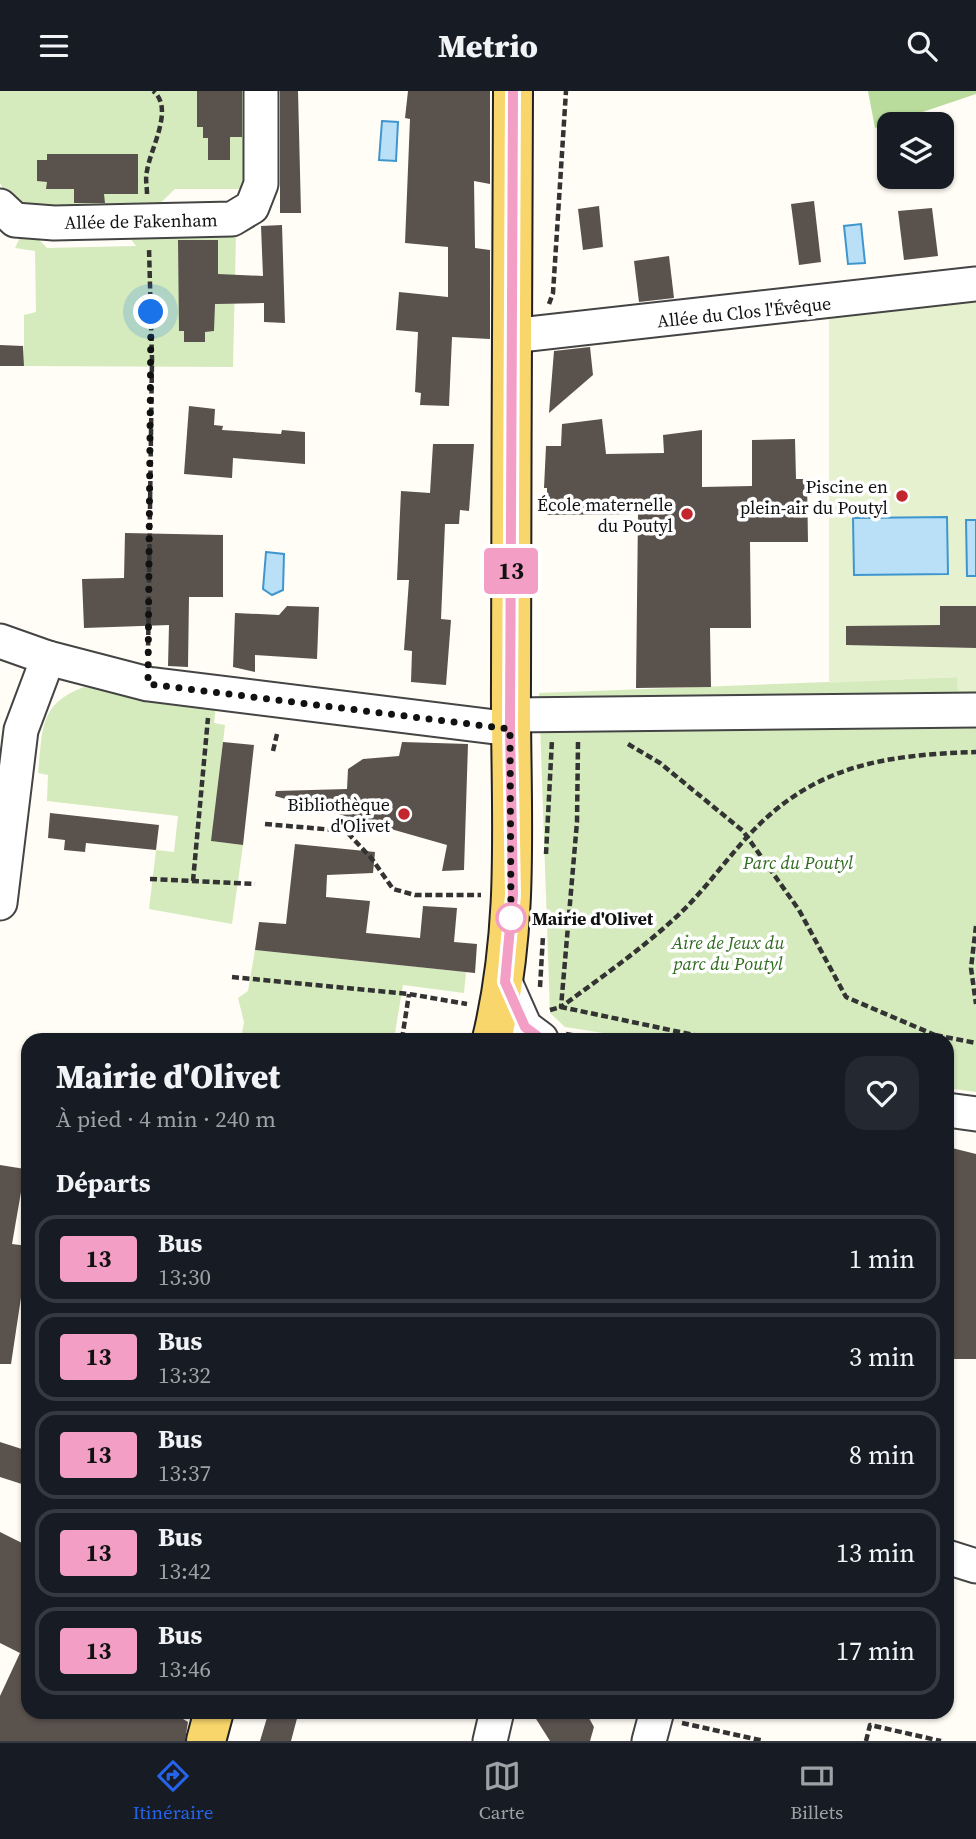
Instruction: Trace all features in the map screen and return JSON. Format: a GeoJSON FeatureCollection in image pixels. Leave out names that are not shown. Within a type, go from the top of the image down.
{"type":"FeatureCollection","features":[{"type":"Feature","properties":{"kind":"main road"},"geometry":{"type":"LineString","coordinates":[[509,1005],[513,895],[511,722],[526,334],[513,91]]}},
{"type":"Feature","properties":{"kind":"main road"},"geometry":{"type":"LineString","coordinates":[[206,1741],[212,1719]]}},
{"type":"Feature","properties":{"kind":"street","name":"Allée de Fakenham"},"geometry":{"type":"LineString","coordinates":[[0,206],[15,220],[54,223],[148,218],[232,219],[252,207],[261,184],[261,91]]}},
{"type":"Feature","properties":{"kind":"street","name":"Allée du Clos l'Évêque"},"geometry":{"type":"LineString","coordinates":[[526,334],[976,284]]}},
{"type":"Feature","properties":{"kind":"street"},"geometry":{"type":"LineString","coordinates":[[0,641],[48,658],[148,684],[211,693],[511,722],[976,710]]}},
{"type":"Feature","properties":{"kind":"street"},"geometry":{"type":"LineString","coordinates":[[0,903],[21,730],[48,658]]}},
{"type":"Feature","properties":{"kind":"street"},"geometry":{"type":"LineString","coordinates":[[509,1005],[525,1027],[540,1033]]}},
{"type":"Feature","properties":{"kind":"street"},"geometry":{"type":"LineString","coordinates":[[954,1111],[976,1114]]}},
{"type":"Feature","properties":{"kind":"street"},"geometry":{"type":"LineString","coordinates":[[954,1559],[976,1566]]}},
{"type":"Feature","properties":{"kind":"street"},"geometry":{"type":"LineString","coordinates":[[490,1741],[495,1719]]}},
{"type":"Feature","properties":{"kind":"path"},"geometry":{"type":"LineString","coordinates":[[148,684],[152,359],[146,173],[163,113],[157,94],[153,91]]}},
{"type":"Feature","properties":{"kind":"path"},"geometry":{"type":"LineString","coordinates":[[526,334],[553,293],[566,91]]}},
{"type":"Feature","properties":{"kind":"path"},"geometry":{"type":"LineString","coordinates":[[193,881],[211,693]]}},
{"type":"Feature","properties":{"kind":"path"},"geometry":{"type":"LineString","coordinates":[[546,866],[553,722],[578,730],[577,822],[561,1007]]}},
{"type":"Feature","properties":{"kind":"path"},"geometry":{"type":"LineString","coordinates":[[273,751],[277,734]]}},
{"type":"Feature","properties":{"kind":"path"},"geometry":{"type":"LineString","coordinates":[[620,739],[660,763],[747,837],[799,910],[846,997],[930,1033]]}},
{"type":"Feature","properties":{"kind":"path"},"geometry":{"type":"LineString","coordinates":[[561,1007],[675,918],[778,806],[825,776],[871,763],[925,755],[976,753]]}},
{"type":"Feature","properties":{"kind":"path"},"geometry":{"type":"LineString","coordinates":[[265,824],[346,831],[372,859],[393,890],[415,895],[513,895]]}},
{"type":"Feature","properties":{"kind":"path"},"geometry":{"type":"LineString","coordinates":[[150,879],[255,884]]}},
{"type":"Feature","properties":{"kind":"path"},"geometry":{"type":"LineString","coordinates":[[976,926],[971,968],[976,1004]]}},
{"type":"Feature","properties":{"kind":"path"},"geometry":{"type":"LineString","coordinates":[[232,977],[509,1005],[543,934]]}},
{"type":"Feature","properties":{"kind":"path"},"geometry":{"type":"LineString","coordinates":[[403,1033],[409,994]]}},
{"type":"Feature","properties":{"kind":"path"},"geometry":{"type":"LineString","coordinates":[[561,1007],[684,1033]]}},
{"type":"Feature","properties":{"kind":"path"},"geometry":{"type":"LineString","coordinates":[[954,1039],[976,1043]]}},
{"type":"Feature","properties":{"kind":"path"},"geometry":{"type":"LineString","coordinates":[[654,1723],[764,1741]]}},
{"type":"Feature","properties":{"kind":"path"},"geometry":{"type":"LineString","coordinates":[[866,1741],[870,1725],[941,1741]]}},
{"type":"Feature","properties":{"kind":"green space"},"geometry":{"type":"Polygon","coordinates":[[[0,91],[250,91],[251,192],[224,210],[244,189],[175,189],[151,212],[24,208],[4,191],[0,183],[0,91]]]}},
{"type":"Feature","properties":{"kind":"green space"},"geometry":{"type":"Polygon","coordinates":[[[868,91],[976,91],[976,94],[923,112],[877,112],[875,128],[868,91]]]}},
{"type":"Feature","properties":{"kind":"green space"},"geometry":{"type":"Polygon","coordinates":[[[120,225],[228,229],[236,235],[233,367],[24,366],[24,315],[36,312],[35,251],[15,248],[23,231],[28,228],[47,248],[136,246],[120,225]]]}},
{"type":"Feature","properties":{"kind":"green space","name":"Piscine en plein-air du Poutyl"},"geometry":{"type":"Polygon","coordinates":[[[976,296],[976,691],[958,691],[957,677],[829,683],[829,314],[976,296]]]}},
{"type":"Feature","properties":{"kind":"green space","name":"Parc du Poutyl"},"geometry":{"type":"Polygon","coordinates":[[[958,677],[958,691],[976,691],[976,1092],[954,1089],[954,1033],[604,1033],[565,1027],[550,1013],[539,693],[958,677]]]}},
{"type":"Feature","properties":{"kind":"green space"},"geometry":{"type":"Polygon","coordinates":[[[84,687],[216,704],[214,723],[225,725],[212,841],[243,845],[232,924],[149,909],[156,850],[174,852],[178,816],[47,801],[48,775],[38,773],[46,720],[58,702],[84,687]]]}},
{"type":"Feature","properties":{"kind":"green space"},"geometry":{"type":"Polygon","coordinates":[[[255,950],[466,972],[464,993],[403,985],[395,1033],[242,1033],[244,1022],[238,998],[248,991],[255,950]]]}},
{"type":"Feature","properties":{"kind":"water"},"geometry":{"type":"Polygon","coordinates":[[[382,121],[398,122],[396,161],[379,160],[382,121]]]}},
{"type":"Feature","properties":{"kind":"water"},"geometry":{"type":"Polygon","coordinates":[[[861,224],[865,263],[848,264],[844,226],[861,224]]]}},
{"type":"Feature","properties":{"kind":"water"},"geometry":{"type":"Polygon","coordinates":[[[947,517],[948,574],[854,575],[853,518],[947,517]]]}},
{"type":"Feature","properties":{"kind":"water"},"geometry":{"type":"Polygon","coordinates":[[[966,520],[976,520],[976,576],[967,576],[966,520]]]}},
{"type":"Feature","properties":{"kind":"water"},"geometry":{"type":"Polygon","coordinates":[[[266,552],[284,554],[283,590],[272,595],[263,589],[266,552]]]}},
{"type":"Feature","properties":{"kind":"building"},"geometry":{"type":"Polygon","coordinates":[[[197,91],[242,91],[242,137],[230,137],[230,160],[208,160],[208,138],[203,138],[203,127],[197,127],[197,91]]]}},
{"type":"Feature","properties":{"kind":"building"},"geometry":{"type":"Polygon","coordinates":[[[280,91],[298,91],[301,213],[280,213],[280,91]]]}},
{"type":"Feature","properties":{"kind":"building"},"geometry":{"type":"Polygon","coordinates":[[[408,91],[490,91],[490,184],[474,181],[475,248],[490,250],[490,339],[452,337],[449,406],[420,405],[421,393],[415,392],[418,332],[396,330],[399,292],[448,297],[448,247],[405,243],[410,119],[405,118],[408,91]]]}},
{"type":"Feature","properties":{"kind":"building"},"geometry":{"type":"Polygon","coordinates":[[[47,154],[138,154],[138,194],[104,194],[105,203],[74,203],[74,189],[46,189],[47,182],[37,181],[37,160],[47,160],[47,154]]]}},
{"type":"Feature","properties":{"kind":"building"},"geometry":{"type":"Polygon","coordinates":[[[814,201],[821,262],[799,265],[791,204],[814,201]]]}},
{"type":"Feature","properties":{"kind":"building"},"geometry":{"type":"Polygon","coordinates":[[[599,206],[603,247],[583,250],[578,209],[599,206]]]}},
{"type":"Feature","properties":{"kind":"building"},"geometry":{"type":"Polygon","coordinates":[[[932,208],[938,256],[904,260],[898,211],[932,208]]]}},
{"type":"Feature","properties":{"kind":"building"},"geometry":{"type":"Polygon","coordinates":[[[282,225],[285,323],[264,322],[264,303],[215,304],[214,331],[205,332],[205,342],[184,342],[184,331],[179,331],[178,240],[218,240],[218,274],[263,276],[261,226],[282,225]]]}},
{"type":"Feature","properties":{"kind":"building"},"geometry":{"type":"Polygon","coordinates":[[[669,256],[674,298],[639,302],[634,261],[669,256]]]}},
{"type":"Feature","properties":{"kind":"building"},"geometry":{"type":"Polygon","coordinates":[[[0,345],[23,346],[24,366],[0,366],[0,345]]]}},
{"type":"Feature","properties":{"kind":"building"},"geometry":{"type":"Polygon","coordinates":[[[590,347],[593,375],[549,413],[554,351],[590,347]]]}},
{"type":"Feature","properties":{"kind":"building"},"geometry":{"type":"Polygon","coordinates":[[[189,406],[215,409],[214,425],[223,426],[222,430],[281,434],[282,430],[305,432],[305,464],[233,458],[232,478],[184,474],[189,406]]]}},
{"type":"Feature","properties":{"kind":"building"},"geometry":{"type":"Polygon","coordinates":[[[602,419],[606,454],[664,453],[663,435],[702,430],[702,487],[752,486],[752,440],[795,439],[796,479],[807,479],[808,542],[750,542],[751,628],[710,628],[711,687],[636,688],[638,514],[547,515],[547,488],[544,488],[546,446],[561,446],[562,424],[602,419]]]}},
{"type":"Feature","properties":{"kind":"building"},"geometry":{"type":"Polygon","coordinates":[[[433,444],[474,444],[469,511],[460,510],[459,524],[445,524],[441,619],[451,620],[446,685],[411,682],[412,651],[404,650],[409,580],[397,580],[401,491],[430,493],[433,444]]]}},
{"type":"Feature","properties":{"kind":"building"},"geometry":{"type":"Polygon","coordinates":[[[125,533],[223,535],[223,597],[189,597],[188,667],[168,666],[169,625],[84,628],[82,579],[124,578],[125,533]]]}},
{"type":"Feature","properties":{"kind":"building"},"geometry":{"type":"Polygon","coordinates":[[[287,606],[319,607],[317,659],[255,655],[255,672],[233,667],[235,613],[279,615],[287,606]]]}},
{"type":"Feature","properties":{"kind":"building"},"geometry":{"type":"Polygon","coordinates":[[[940,606],[976,606],[976,648],[846,645],[846,626],[940,625],[940,606]]]}},
{"type":"Feature","properties":{"kind":"building"},"geometry":{"type":"Polygon","coordinates":[[[223,742],[254,745],[243,845],[211,841],[223,742]]]}},
{"type":"Feature","properties":{"kind":"building","name":"Bibliothèque d'Olivet"},"geometry":{"type":"Polygon","coordinates":[[[402,742],[468,744],[464,870],[442,871],[447,845],[275,796],[276,791],[347,789],[348,769],[363,759],[399,756],[402,742]]]}},
{"type":"Feature","properties":{"kind":"building"},"geometry":{"type":"Polygon","coordinates":[[[50,813],[159,825],[156,850],[86,843],[85,852],[64,850],[65,840],[48,838],[50,813]]]}},
{"type":"Feature","properties":{"kind":"building"},"geometry":{"type":"Polygon","coordinates":[[[295,844],[375,852],[373,873],[327,875],[326,897],[370,901],[366,933],[420,938],[423,906],[457,908],[454,942],[477,944],[475,973],[255,950],[259,922],[286,924],[295,844]]]}},
{"type":"Feature","properties":{"kind":"building"},"geometry":{"type":"Polygon","coordinates":[[[954,1148],[976,1154],[976,1359],[954,1359],[954,1148]]]}},
{"type":"Feature","properties":{"kind":"building"},"geometry":{"type":"Polygon","coordinates":[[[0,1165],[21,1168],[21,1192],[12,1244],[21,1245],[21,1298],[11,1364],[0,1364],[0,1165]]]}},
{"type":"Feature","properties":{"kind":"building"},"geometry":{"type":"Polygon","coordinates":[[[0,1442],[21,1449],[21,1484],[0,1477],[0,1442]]]}},
{"type":"Feature","properties":{"kind":"building"},"geometry":{"type":"Polygon","coordinates":[[[0,1532],[21,1542],[21,1719],[183,1719],[188,1722],[185,1741],[0,1741],[0,1696],[20,1653],[0,1643],[0,1532]]]}},
{"type":"Feature","properties":{"kind":"building"},"geometry":{"type":"Polygon","coordinates":[[[267,1719],[297,1719],[291,1741],[260,1741],[267,1719]]]}},
{"type":"Feature","properties":{"kind":"building"},"geometry":{"type":"Polygon","coordinates":[[[536,1719],[590,1719],[594,1727],[590,1741],[550,1741],[536,1719]]]}},
{"type":"Feature","properties":{"kind":"bus line","name":"13"},"geometry":{"type":"LineString","coordinates":[[513,91],[510,729],[513,895],[505,982],[525,1027],[533,1033]]}},
{"type":"Feature","properties":{"kind":"place","name":"Piscine en plein-air du Poutyl"},"geometry":{"type":"Point","coordinates":[902,496]}},
{"type":"Feature","properties":{"kind":"place","name":"École maternelle du Poutyl"},"geometry":{"type":"Point","coordinates":[687,514]}},
{"type":"Feature","properties":{"kind":"place","name":"Bibliothèque d'Olivet"},"geometry":{"type":"Point","coordinates":[404,814]}},
{"type":"Feature","properties":{"kind":"place","name":"Mairie d'Olivet"},"geometry":{"type":"Point","coordinates":[511,918]}},
{"type":"Feature","properties":{"kind":"route"},"geometry":{"type":"LineString","coordinates":[[151,312],[148,684],[510,729],[513,827],[511,918]]}},
{"type":"Feature","properties":{"kind":"park label","name":"Aire de Jeux du parc du Poutyl"},"geometry":{"type":"Point","coordinates":[728,952]}}]}
